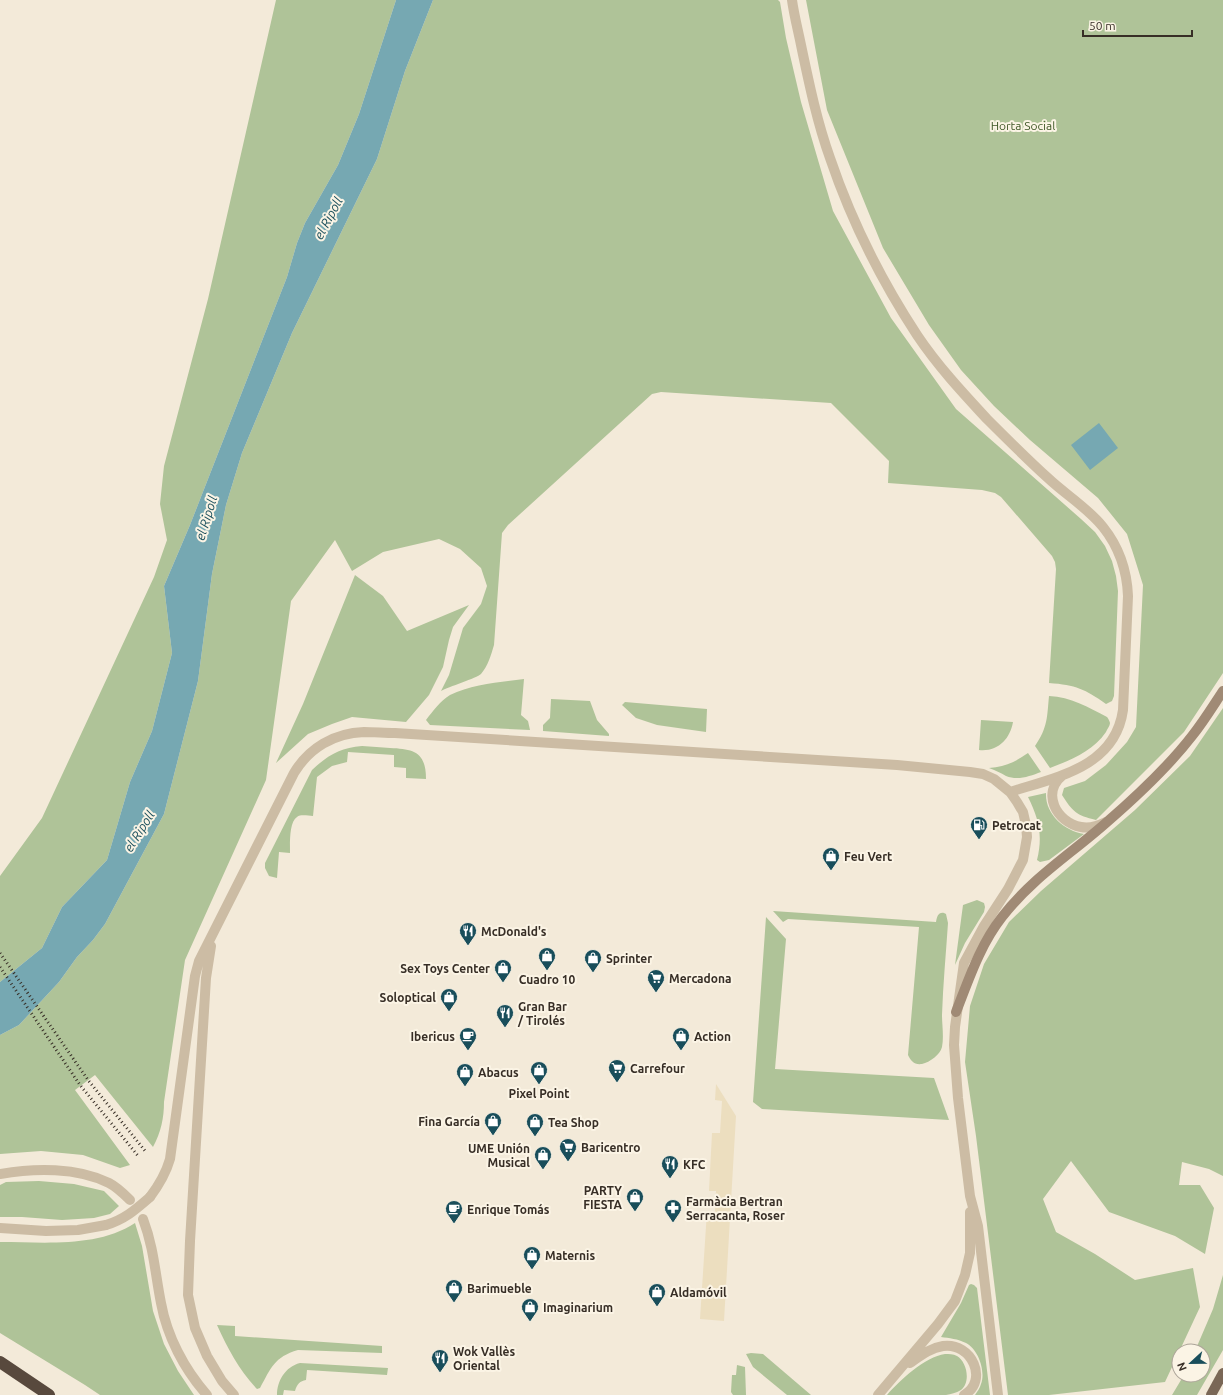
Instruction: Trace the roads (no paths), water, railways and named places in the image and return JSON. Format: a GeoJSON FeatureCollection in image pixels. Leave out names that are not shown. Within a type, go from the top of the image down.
{"type":"FeatureCollection","features":[{"type":"Feature","properties":{"kind":"highway"},"geometry":{"type":"LineString","coordinates":[[0,1362],[49,1395]]}},
{"type":"Feature","properties":{"kind":"main road"},"geometry":{"type":"LineString","coordinates":[[1212,1395],[1223,1373]]}},
{"type":"Feature","properties":{"kind":"street"},"geometry":{"type":"LineString","coordinates":[[792,0],[814,104],[829,157],[852,216],[890,291],[917,335],[941,368],[971,402],[1009,441],[1048,479],[1091,514],[1104,527],[1115,545],[1122,561],[1127,581],[1128,596],[1123,710],[1122,721],[1118,732],[1110,744],[1091,761],[1063,774],[1010,792]]}},
{"type":"Feature","properties":{"kind":"street"},"geometry":{"type":"LineString","coordinates":[[956,1012],[971,972],[991,933],[1002,917],[1046,871],[1108,822],[1146,786],[1192,737],[1223,691]]}},
{"type":"Feature","properties":{"kind":"street"},"geometry":{"type":"LineString","coordinates":[[0,1228],[46,1231],[78,1230],[106,1226],[128,1215],[150,1196],[162,1180],[170,1159],[195,976],[199,961],[277,805],[300,763],[317,747],[339,736],[364,732],[411,734],[835,760],[950,769],[983,774],[994,779],[1010,792],[1023,812],[1027,837],[1023,860],[1008,889],[984,926],[964,964],[956,1012],[954,1045],[970,1196],[970,1253],[965,1274],[954,1301],[938,1324],[878,1395]]}},
{"type":"Feature","properties":{"kind":"street"},"geometry":{"type":"LineString","coordinates":[[1063,774],[1054,784],[1052,797],[1053,804],[1061,815],[1081,827],[1096,826],[1108,822]]}},
{"type":"Feature","properties":{"kind":"street"},"geometry":{"type":"LineString","coordinates":[[221,918],[208,957],[206,978],[188,1295],[195,1328],[206,1356],[222,1381],[234,1395]]}},
{"type":"Feature","properties":{"kind":"street"},"geometry":{"type":"LineString","coordinates":[[0,1174],[17,1170],[82,1173],[110,1183],[130,1200]]}},
{"type":"Feature","properties":{"kind":"street"},"geometry":{"type":"LineString","coordinates":[[970,1196],[978,1226],[998,1395]]}},
{"type":"Feature","properties":{"kind":"street"},"geometry":{"type":"LineString","coordinates":[[143,1219],[154,1252],[161,1304],[167,1327],[188,1369],[207,1395]]}},
{"type":"Feature","properties":{"kind":"street"},"geometry":{"type":"LineString","coordinates":[[899,1370],[928,1350],[950,1346],[958,1347],[968,1354],[975,1368],[972,1388],[964,1395]]}},
{"type":"Feature","properties":{"kind":"water","name":"el Ripoll"},"geometry":{"type":"Polygon","coordinates":[[[396,0],[433,0],[405,71],[377,159],[292,333],[242,453],[226,505],[212,574],[198,681],[164,814],[105,924],[93,940],[77,957],[59,982],[19,1025],[0,1035],[0,982],[42,948],[62,907],[107,860],[130,782],[152,731],[172,653],[164,586],[190,525],[287,277],[297,243],[305,223],[338,165],[359,114],[396,0]]]}},
{"type":"Feature","properties":{"kind":"water"},"geometry":{"type":"Polygon","coordinates":[[[1099,423],[1118,448],[1090,470],[1071,445],[1099,423]]]}},
{"type":"Feature","properties":{"kind":"railway"},"geometry":{"type":"LineString","coordinates":[[0,953],[88,1080],[146,1152]]}},
{"type":"Feature","properties":{"kind":"railway"},"geometry":{"type":"LineString","coordinates":[[0,967],[80,1085],[139,1157]]}},
{"type":"Feature","properties":{"kind":"place","name":"Petrocat"},"geometry":{"type":"Point","coordinates":[979,840]}},
{"type":"Feature","properties":{"kind":"place","name":"Feu Vert"},"geometry":{"type":"Point","coordinates":[831,871]}},
{"type":"Feature","properties":{"kind":"place","name":"McDonald's"},"geometry":{"type":"Point","coordinates":[468,946]}},
{"type":"Feature","properties":{"kind":"place","name":"Cuadro 10"},"geometry":{"type":"Point","coordinates":[547,971]}},
{"type":"Feature","properties":{"kind":"place","name":"Sprinter"},"geometry":{"type":"Point","coordinates":[593,973]}},
{"type":"Feature","properties":{"kind":"place","name":"Sex Toys Center"},"geometry":{"type":"Point","coordinates":[503,983]}},
{"type":"Feature","properties":{"kind":"place","name":"Mercadona"},"geometry":{"type":"Point","coordinates":[656,993]}},
{"type":"Feature","properties":{"kind":"place","name":"Soloptical"},"geometry":{"type":"Point","coordinates":[449,1012]}},
{"type":"Feature","properties":{"kind":"place","name":"Gran Bar / Tirolés"},"geometry":{"type":"Point","coordinates":[505,1028]}},
{"type":"Feature","properties":{"kind":"place","name":"Ibericus"},"geometry":{"type":"Point","coordinates":[468,1051]}},
{"type":"Feature","properties":{"kind":"place","name":"Action"},"geometry":{"type":"Point","coordinates":[681,1051]}},
{"type":"Feature","properties":{"kind":"place","name":"Carrefour"},"geometry":{"type":"Point","coordinates":[617,1083]}},
{"type":"Feature","properties":{"kind":"place","name":"Pixel Point"},"geometry":{"type":"Point","coordinates":[539,1085]}},
{"type":"Feature","properties":{"kind":"place","name":"Abacus"},"geometry":{"type":"Point","coordinates":[465,1087]}},
{"type":"Feature","properties":{"kind":"place","name":"Fina García"},"geometry":{"type":"Point","coordinates":[493,1136]}},
{"type":"Feature","properties":{"kind":"place","name":"Tea Shop"},"geometry":{"type":"Point","coordinates":[535,1137]}},
{"type":"Feature","properties":{"kind":"place","name":"Baricentro"},"geometry":{"type":"Point","coordinates":[568,1162]}},
{"type":"Feature","properties":{"kind":"place","name":"UME Unión Musical"},"geometry":{"type":"Point","coordinates":[543,1170]}},
{"type":"Feature","properties":{"kind":"place","name":"KFC"},"geometry":{"type":"Point","coordinates":[670,1179]}},
{"type":"Feature","properties":{"kind":"place","name":"PARTY FIESTA"},"geometry":{"type":"Point","coordinates":[635,1212]}},
{"type":"Feature","properties":{"kind":"place","name":"Farmàcia Bertran Serracanta, Roser"},"geometry":{"type":"Point","coordinates":[673,1223]}},
{"type":"Feature","properties":{"kind":"place","name":"Enrique Tomás"},"geometry":{"type":"Point","coordinates":[454,1224]}},
{"type":"Feature","properties":{"kind":"place","name":"Maternis"},"geometry":{"type":"Point","coordinates":[532,1270]}},
{"type":"Feature","properties":{"kind":"place","name":"Barimueble"},"geometry":{"type":"Point","coordinates":[454,1303]}},
{"type":"Feature","properties":{"kind":"place","name":"Aldamóvil"},"geometry":{"type":"Point","coordinates":[657,1307]}},
{"type":"Feature","properties":{"kind":"place","name":"Imaginarium"},"geometry":{"type":"Point","coordinates":[530,1322]}},
{"type":"Feature","properties":{"kind":"place","name":"Wok Vallès Oriental"},"geometry":{"type":"Point","coordinates":[440,1373]}},
{"type":"Feature","properties":{"kind":"park label","name":"Horta Social"},"geometry":{"type":"Point","coordinates":[1023,125]}}]}
